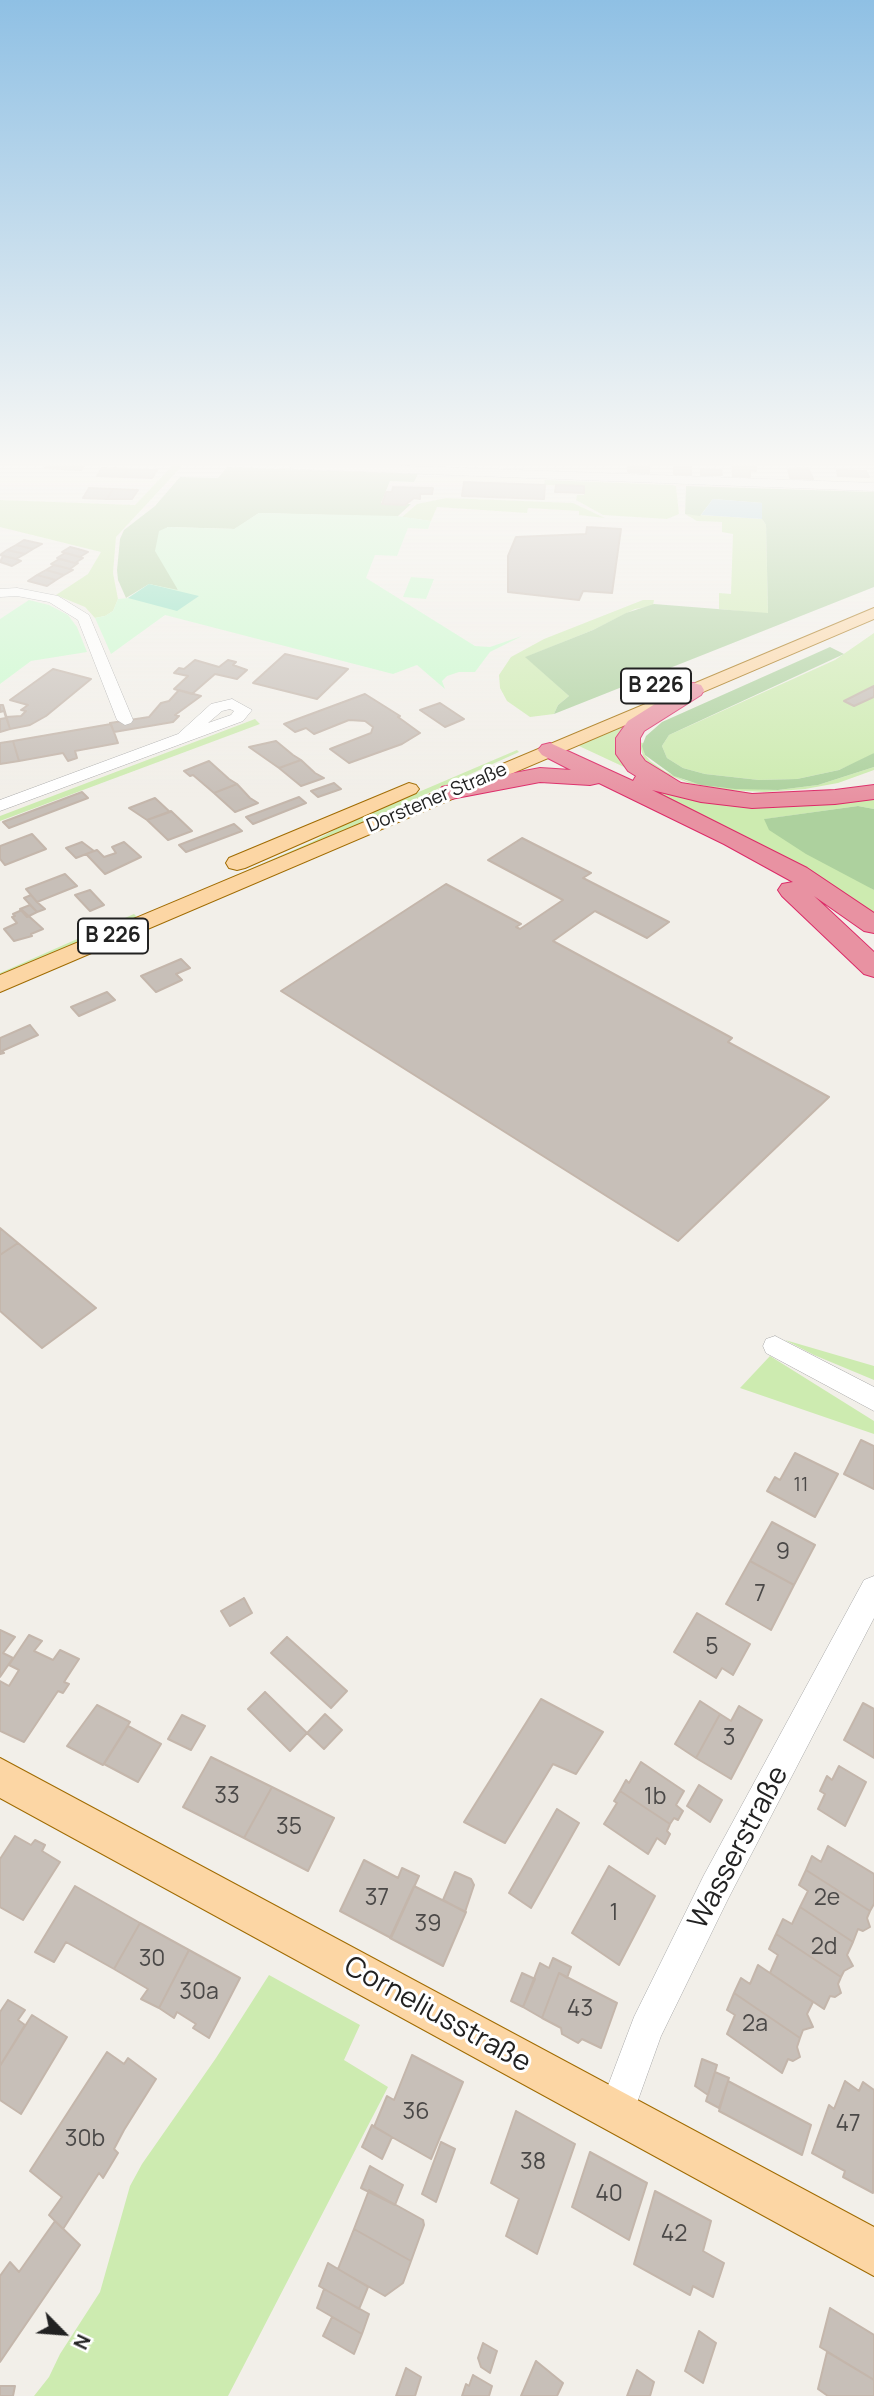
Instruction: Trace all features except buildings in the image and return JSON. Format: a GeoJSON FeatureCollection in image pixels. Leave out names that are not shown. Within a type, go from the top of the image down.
{"type":"FeatureCollection","features":[{"type":"Feature","properties":{"kind":"highway"},"geometry":{"type":"LineString","coordinates":[[682,791],[636,766],[628,754],[626,743],[636,726],[693,690]]}},
{"type":"Feature","properties":{"kind":"highway"},"geometry":{"type":"LineString","coordinates":[[550,738],[617,784],[733,839],[798,874],[874,925]]}},
{"type":"Feature","properties":{"kind":"highway"},"geometry":{"type":"LineString","coordinates":[[550,738],[643,781],[716,798],[784,801],[874,792]]}},
{"type":"Feature","properties":{"kind":"highway"},"geometry":{"type":"LineString","coordinates":[[451,792],[540,775],[578,776],[617,784]]}},
{"type":"Feature","properties":{"kind":"highway"},"geometry":{"type":"LineString","coordinates":[[784,801],[822,794],[874,779]]}},
{"type":"Feature","properties":{"kind":"highway"},"geometry":{"type":"LineString","coordinates":[[691,820],[780,880],[874,968]]}},
{"type":"Feature","properties":{"kind":"main road","name":"Dorstener Straße"},"geometry":{"type":"LineString","coordinates":[[0,965],[550,738],[767,639],[874,598]]}},
{"type":"Feature","properties":{"kind":"main road","name":"Dorstener Straße"},"geometry":{"type":"LineString","coordinates":[[0,984],[451,792],[550,738],[693,690],[874,613]]}},
{"type":"Feature","properties":{"kind":"main road","name":"Corneliusstraße"},"geometry":{"type":"LineString","coordinates":[[0,1777],[874,2253]]}},
{"type":"Feature","properties":{"kind":"street"},"geometry":{"type":"LineString","coordinates":[[0,593],[37,595],[53,599],[84,618],[125,720]]}},
{"type":"Feature","properties":{"kind":"street"},"geometry":{"type":"LineString","coordinates":[[0,806],[136,747],[185,736]]}},
{"type":"Feature","properties":{"kind":"street"},"geometry":{"type":"LineString","coordinates":[[775,1346],[874,1399]]}},
{"type":"Feature","properties":{"kind":"street","name":"Wasserstraße"},"geometry":{"type":"LineString","coordinates":[[617,2112],[646,2029],[711,1898],[874,1590]]}},
{"type":"Feature","properties":{"kind":"green space"},"geometry":{"type":"Polygon","coordinates":[[[84,577],[114,577],[118,599],[113,611],[95,618],[85,607],[56,595],[84,577]]]}},
{"type":"Feature","properties":{"kind":"green space"},"geometry":{"type":"Polygon","coordinates":[[[118,577],[176,577],[178,591],[149,584],[126,598],[118,577]]]}},
{"type":"Feature","properties":{"kind":"green space"},"geometry":{"type":"Polygon","coordinates":[[[170,577],[366,577],[475,646],[490,647],[522,636],[490,652],[475,672],[459,672],[447,676],[442,681],[445,689],[417,665],[393,674],[165,615],[111,654],[95,618],[113,611],[118,599],[128,598],[149,584],[178,590],[170,577]]]}},
{"type":"Feature","properties":{"kind":"green space"},"geometry":{"type":"Polygon","coordinates":[[[411,577],[434,579],[426,599],[403,597],[411,577]]]}},
{"type":"Feature","properties":{"kind":"green space"},"geometry":{"type":"Polygon","coordinates":[[[732,577],[767,577],[768,614],[719,609],[719,593],[731,594],[732,577]]]}},
{"type":"Feature","properties":{"kind":"green space"},"geometry":{"type":"Polygon","coordinates":[[[767,577],[874,577],[874,587],[554,714],[558,705],[569,696],[525,657],[593,630],[626,613],[654,604],[768,613],[767,577]]]}},
{"type":"Feature","properties":{"kind":"green space"},"geometry":{"type":"Polygon","coordinates":[[[149,584],[199,596],[177,611],[128,598],[149,584]]]}},
{"type":"Feature","properties":{"kind":"green space"},"geometry":{"type":"Polygon","coordinates":[[[29,600],[49,605],[68,615],[77,627],[87,652],[31,661],[0,684],[0,619],[29,600]]]}},
{"type":"Feature","properties":{"kind":"green space"},"geometry":{"type":"Polygon","coordinates":[[[643,600],[654,600],[653,606],[635,609],[593,630],[526,657],[569,696],[558,705],[554,714],[530,717],[507,701],[500,688],[499,675],[511,657],[544,639],[643,600]]]}},
{"type":"Feature","properties":{"kind":"green space"},"geometry":{"type":"Polygon","coordinates":[[[874,633],[872,755],[839,770],[797,779],[759,780],[705,774],[683,768],[667,758],[662,746],[669,735],[835,660],[874,633]]]}},
{"type":"Feature","properties":{"kind":"green space"},"geometry":{"type":"Polygon","coordinates":[[[830,647],[844,654],[669,735],[662,746],[667,758],[683,768],[705,774],[759,780],[797,779],[839,770],[874,753],[874,767],[818,785],[778,790],[735,789],[701,785],[674,776],[645,755],[642,746],[646,736],[662,722],[830,647]]]}},
{"type":"Feature","properties":{"kind":"green space"},"geometry":{"type":"Polygon","coordinates":[[[255,719],[260,724],[0,821],[0,816],[255,719]]]}},
{"type":"Feature","properties":{"kind":"green space"},"geometry":{"type":"Polygon","coordinates":[[[628,724],[637,773],[579,746],[580,745],[628,724]]]}},
{"type":"Feature","properties":{"kind":"green space"},"geometry":{"type":"Polygon","coordinates":[[[639,742],[643,743],[645,755],[650,761],[666,772],[687,781],[718,787],[778,790],[818,785],[874,767],[874,770],[838,783],[805,789],[765,792],[727,790],[689,783],[659,771],[644,759],[639,742]]]}},
{"type":"Feature","properties":{"kind":"green space"},"geometry":{"type":"Polygon","coordinates":[[[517,750],[519,752],[378,816],[220,882],[312,842],[353,820],[517,750]]]}},
{"type":"Feature","properties":{"kind":"green space"},"geometry":{"type":"Polygon","coordinates":[[[619,776],[650,788],[759,807],[797,806],[874,795],[874,809],[858,806],[765,819],[874,890],[874,919],[619,776]]]}},
{"type":"Feature","properties":{"kind":"green space"},"geometry":{"type":"Polygon","coordinates":[[[858,806],[874,809],[874,890],[806,854],[769,830],[764,819],[858,806]]]}},
{"type":"Feature","properties":{"kind":"green space"},"geometry":{"type":"Polygon","coordinates":[[[134,914],[138,918],[0,977],[0,973],[134,914]]]}},
{"type":"Feature","properties":{"kind":"green space"},"geometry":{"type":"Polygon","coordinates":[[[785,1340],[874,1366],[874,1380],[814,1355],[785,1340]]]}},
{"type":"Feature","properties":{"kind":"green space"},"geometry":{"type":"Polygon","coordinates":[[[770,1356],[874,1421],[874,1434],[740,1388],[770,1356]]]}},
{"type":"Feature","properties":{"kind":"green space"},"geometry":{"type":"Polygon","coordinates":[[[269,1975],[360,2025],[344,2060],[388,2087],[228,2396],[34,2396],[49,2377],[60,2354],[100,2292],[130,2186],[142,2164],[216,2058],[269,1975]]]}}]}
